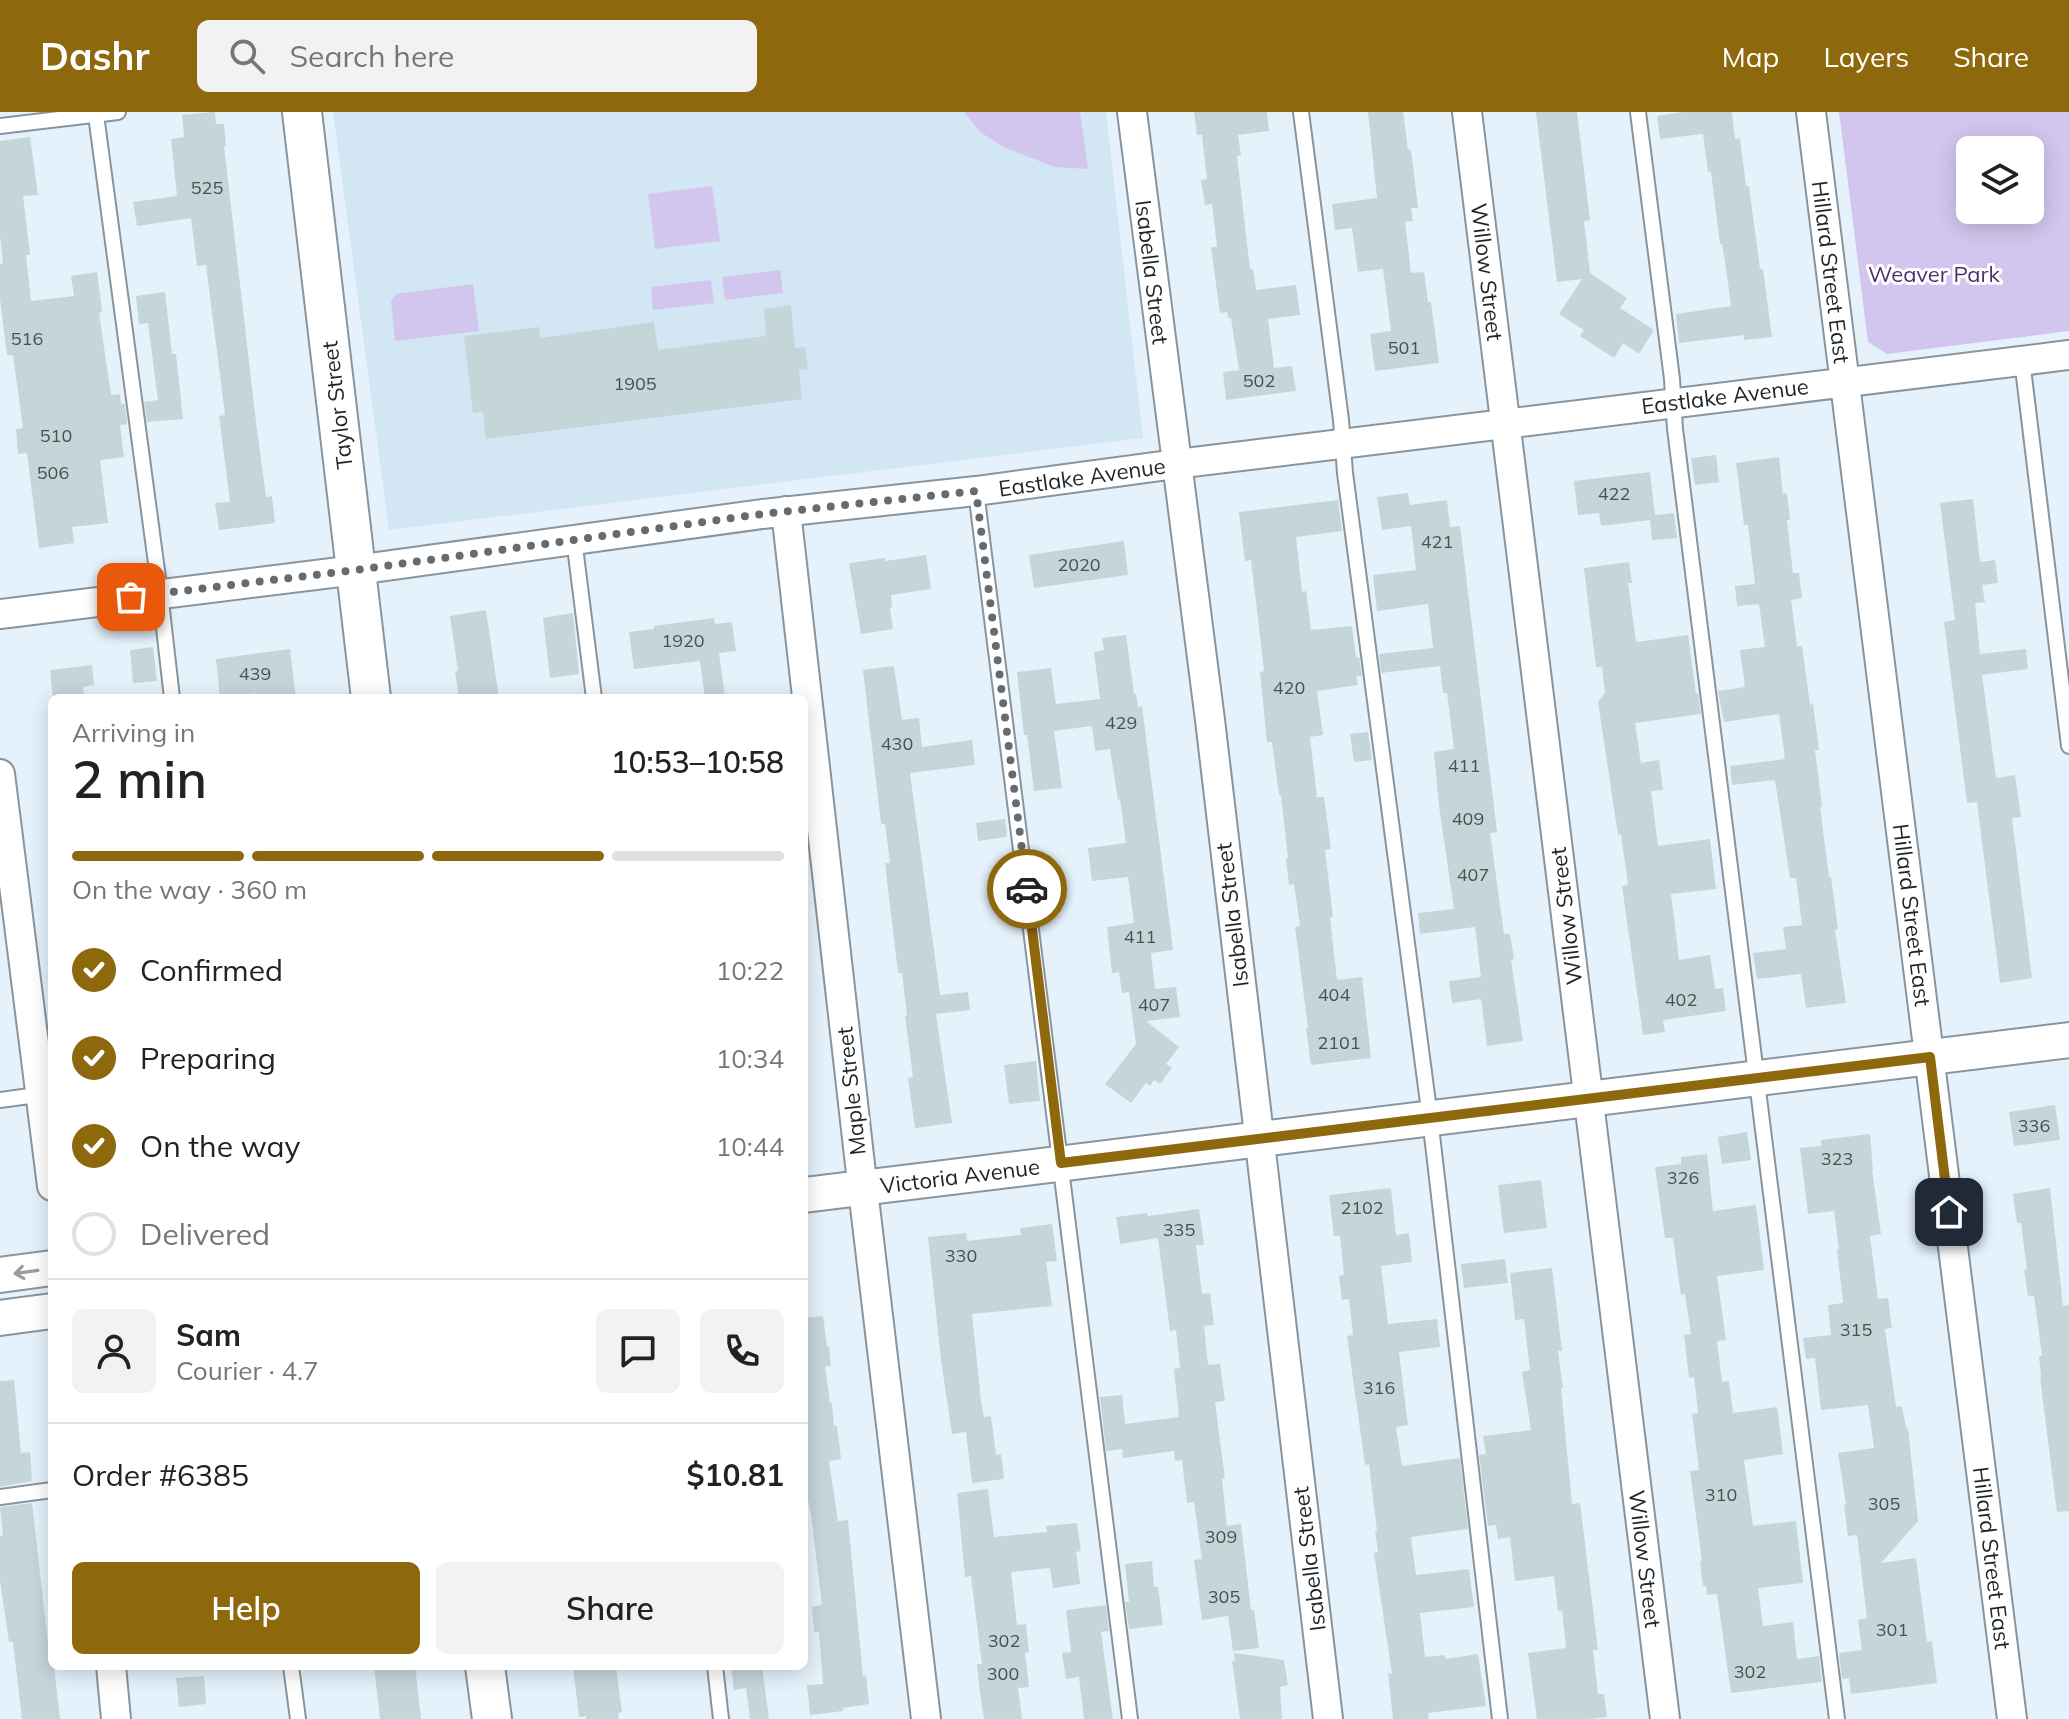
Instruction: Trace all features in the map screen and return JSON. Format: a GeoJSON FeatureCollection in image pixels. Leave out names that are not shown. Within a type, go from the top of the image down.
{"type":"FeatureCollection","features":[{"type":"Feature","properties":{"kind":"main road","name":"Taylor Street"},"geometry":{"type":"LineString","coordinates":[[302,112],[371,694]]}},
{"type":"Feature","properties":{"kind":"main road"},"geometry":{"type":"LineString","coordinates":[[486,1670],[492,1719]]}},
{"type":"Feature","properties":{"kind":"street","name":"Isabella Street"},"geometry":{"type":"LineString","coordinates":[[1132,112],[1210,720],[1328,1719]]}},
{"type":"Feature","properties":{"kind":"street","name":"Willow Street"},"geometry":{"type":"LineString","coordinates":[[1467,112],[1665,1719]]}},
{"type":"Feature","properties":{"kind":"street","name":"Hillard Street East"},"geometry":{"type":"LineString","coordinates":[[1811,112],[2012,1719]]}},
{"type":"Feature","properties":{"kind":"street","name":"Eastlake Avenue"},"geometry":{"type":"LineString","coordinates":[[0,614],[356,570],[786,511],[976,491],[2069,355]]}},
{"type":"Feature","properties":{"kind":"street","name":"Maple Street"},"geometry":{"type":"LineString","coordinates":[[786,511],[807,694]]}},
{"type":"Feature","properties":{"kind":"street","name":"Maple Street"},"geometry":{"type":"LineString","coordinates":[[808,704],[926,1719]]}},
{"type":"Feature","properties":{"kind":"street"},"geometry":{"type":"LineString","coordinates":[[0,774],[48,1125]]}},
{"type":"Feature","properties":{"kind":"street","name":"Victoria Avenue"},"geometry":{"type":"LineString","coordinates":[[808,1195],[2069,1040]]}},
{"type":"Feature","properties":{"kind":"street"},"geometry":{"type":"LineString","coordinates":[[0,1275],[48,1269]]}},
{"type":"Feature","properties":{"kind":"street"},"geometry":{"type":"LineString","coordinates":[[0,1318],[48,1312]]}},
{"type":"Feature","properties":{"kind":"street"},"geometry":{"type":"LineString","coordinates":[[111,1670],[116,1719]]}},
{"type":"Feature","properties":{"kind":"lane"},"geometry":{"type":"LineString","coordinates":[[0,126],[118,112]]}},
{"type":"Feature","properties":{"kind":"lane"},"geometry":{"type":"LineString","coordinates":[[1301,112],[1430,1118],[1500,1719]]}},
{"type":"Feature","properties":{"kind":"lane"},"geometry":{"type":"LineString","coordinates":[[1638,112],[1837,1719]]}},
{"type":"Feature","properties":{"kind":"lane"},"geometry":{"type":"LineString","coordinates":[[96,115],[172,694]]}},
{"type":"Feature","properties":{"kind":"lane"},"geometry":{"type":"LineString","coordinates":[[2022,360],[2069,746]]}},
{"type":"Feature","properties":{"kind":"lane"},"geometry":{"type":"LineString","coordinates":[[976,491],[1130,1719]]}},
{"type":"Feature","properties":{"kind":"lane"},"geometry":{"type":"LineString","coordinates":[[574,539],[593,694]]}},
{"type":"Feature","properties":{"kind":"lane"},"geometry":{"type":"LineString","coordinates":[[0,1100],[46,1094]]}},
{"type":"Feature","properties":{"kind":"lane"},"geometry":{"type":"LineString","coordinates":[[0,1497],[48,1491]]}},
{"type":"Feature","properties":{"kind":"lane"},"geometry":{"type":"LineString","coordinates":[[292,1670],[298,1719]]}},
{"type":"Feature","properties":{"kind":"lane"},"geometry":{"type":"LineString","coordinates":[[715,1670],[721,1719]]}},
{"type":"Feature","properties":{"kind":"shaded area"},"geometry":{"type":"Polygon","coordinates":[[[333,112],[1106,112],[1143,438],[389,530],[333,112]]]}},
{"type":"Feature","properties":{"kind":"green space"},"geometry":{"type":"Polygon","coordinates":[[[964,112],[1080,112],[1088,169],[1055,167],[1003,147],[979,131],[964,112]]]}},
{"type":"Feature","properties":{"kind":"green space","name":"Weaver Park"},"geometry":{"type":"Polygon","coordinates":[[[1839,112],[2069,112],[2069,331],[1887,354],[1868,342],[1839,112]]]}},
{"type":"Feature","properties":{"kind":"green space"},"geometry":{"type":"Polygon","coordinates":[[[712,186],[720,241],[655,249],[648,194],[712,186]]]}},
{"type":"Feature","properties":{"kind":"green space"},"geometry":{"type":"Polygon","coordinates":[[[780,270],[783,293],[725,300],[722,277],[780,270]]]}},
{"type":"Feature","properties":{"kind":"green space"},"geometry":{"type":"Polygon","coordinates":[[[711,280],[714,303],[653,310],[651,287],[711,280]]]}},
{"type":"Feature","properties":{"kind":"green space"},"geometry":{"type":"Polygon","coordinates":[[[473,284],[479,331],[395,341],[391,301],[396,294],[473,284]]]}},
{"type":"Feature","properties":{"kind":"building"},"geometry":{"type":"Polygon","coordinates":[[[215,112],[216,124],[224,124],[256,422],[266,497],[272,496],[275,523],[219,530],[215,503],[230,502],[219,416],[225,415],[206,265],[197,266],[191,218],[137,226],[133,202],[177,196],[171,139],[184,137],[182,115],[215,112]]]}},
{"type":"Feature","properties":{"kind":"building"},"geometry":{"type":"Polygon","coordinates":[[[1194,112],[1267,112],[1269,131],[1238,135],[1241,155],[1237,156],[1250,269],[1253,269],[1256,290],[1296,285],[1300,315],[1268,319],[1274,368],[1292,366],[1296,391],[1226,400],[1223,372],[1239,370],[1231,318],[1227,312],[1220,313],[1211,247],[1217,247],[1212,204],[1205,205],[1201,180],[1207,179],[1202,135],[1197,135],[1194,112]]]}},
{"type":"Feature","properties":{"kind":"building"},"geometry":{"type":"Polygon","coordinates":[[[1368,112],[1403,112],[1418,208],[1411,208],[1413,221],[1405,222],[1411,273],[1424,272],[1439,363],[1375,371],[1370,334],[1391,331],[1383,269],[1358,272],[1352,228],[1335,230],[1332,204],[1377,198],[1368,112]]]}},
{"type":"Feature","properties":{"kind":"building"},"geometry":{"type":"Polygon","coordinates":[[[1536,112],[1577,112],[1590,220],[1584,221],[1590,273],[1627,298],[1620,308],[1654,330],[1639,354],[1623,343],[1614,358],[1580,336],[1584,330],[1559,314],[1582,279],[1557,282],[1536,112]]]}},
{"type":"Feature","properties":{"kind":"building"},"geometry":{"type":"Polygon","coordinates":[[[1683,112],[1732,112],[1735,139],[1740,138],[1746,186],[1749,186],[1772,337],[1744,340],[1744,335],[1679,343],[1676,314],[1731,306],[1703,134],[1660,139],[1657,116],[1683,112]]]}},
{"type":"Feature","properties":{"kind":"building"},"geometry":{"type":"Polygon","coordinates":[[[30,137],[38,195],[23,196],[30,255],[26,255],[31,301],[74,296],[71,276],[97,272],[102,312],[99,313],[111,395],[120,394],[121,404],[125,404],[127,424],[120,425],[124,457],[100,460],[108,523],[72,527],[74,543],[39,548],[27,453],[18,454],[16,429],[23,428],[13,355],[7,355],[0,299],[0,264],[3,264],[0,141],[30,137]]]}},
{"type":"Feature","properties":{"kind":"building"},"geometry":{"type":"Polygon","coordinates":[[[165,292],[183,419],[147,422],[144,402],[158,400],[148,323],[139,324],[136,296],[165,292]]]}},
{"type":"Feature","properties":{"kind":"building"},"geometry":{"type":"Polygon","coordinates":[[[791,305],[795,348],[805,347],[808,369],[799,370],[802,399],[486,439],[483,412],[473,413],[464,336],[539,327],[540,338],[654,322],[658,350],[766,336],[764,309],[791,305]]]}},
{"type":"Feature","properties":{"kind":"building"},"geometry":{"type":"Polygon","coordinates":[[[1716,455],[1719,482],[1695,485],[1691,458],[1716,455]]]}},
{"type":"Feature","properties":{"kind":"building"},"geometry":{"type":"Polygon","coordinates":[[[1779,457],[1783,494],[1787,493],[1793,573],[1799,573],[1802,598],[1791,600],[1797,646],[1802,646],[1810,705],[1813,704],[1819,750],[1815,750],[1820,807],[1846,1003],[1806,1008],[1801,974],[1757,979],[1753,953],[1786,949],[1783,927],[1802,925],[1796,878],[1790,878],[1775,780],[1732,785],[1730,766],[1785,759],[1779,714],[1724,722],[1718,691],[1745,687],[1740,650],[1765,647],[1759,604],[1737,606],[1735,586],[1755,584],[1736,463],[1779,457]]]}},
{"type":"Feature","properties":{"kind":"building"},"geometry":{"type":"Polygon","coordinates":[[[1650,472],[1655,515],[1674,513],[1677,538],[1652,540],[1650,520],[1601,526],[1599,513],[1578,515],[1574,481],[1650,472]]]}},
{"type":"Feature","properties":{"kind":"building"},"geometry":{"type":"Polygon","coordinates":[[[1408,493],[1410,505],[1447,500],[1450,527],[1460,526],[1497,832],[1490,833],[1504,934],[1510,934],[1514,959],[1511,960],[1523,1041],[1487,1046],[1481,999],[1452,1003],[1449,981],[1481,977],[1475,927],[1420,934],[1418,913],[1454,909],[1434,752],[1454,749],[1447,693],[1443,693],[1440,666],[1381,673],[1379,654],[1433,648],[1428,604],[1377,611],[1373,575],[1416,570],[1411,526],[1382,530],[1377,497],[1408,493]]]}},
{"type":"Feature","properties":{"kind":"building"},"geometry":{"type":"Polygon","coordinates":[[[1973,499],[1980,562],[1995,560],[1998,583],[1982,585],[1985,602],[1975,603],[1980,654],[2026,649],[2028,669],[1982,675],[1996,778],[2015,775],[2021,817],[2012,818],[2032,978],[2000,983],[1977,802],[1967,803],[1944,622],[1955,620],[1940,503],[1973,499]]]}},
{"type":"Feature","properties":{"kind":"building"},"geometry":{"type":"Polygon","coordinates":[[[1338,500],[1342,531],[1296,537],[1302,592],[1306,591],[1311,630],[1352,626],[1362,676],[1356,676],[1358,685],[1317,691],[1323,735],[1310,737],[1317,797],[1324,797],[1331,849],[1325,850],[1337,980],[1362,977],[1371,1058],[1311,1065],[1295,927],[1300,926],[1294,884],[1289,885],[1281,795],[1272,742],[1267,742],[1260,672],[1264,671],[1251,560],[1245,561],[1239,512],[1338,500]]]}},
{"type":"Feature","properties":{"kind":"building"},"geometry":{"type":"Polygon","coordinates":[[[1124,541],[1128,575],[1034,588],[1029,555],[1124,541]]]}},
{"type":"Feature","properties":{"kind":"building"},"geometry":{"type":"Polygon","coordinates":[[[926,555],[931,589],[891,595],[893,629],[861,634],[849,563],[926,555]]]}},
{"type":"Feature","properties":{"kind":"building"},"geometry":{"type":"Polygon","coordinates":[[[1629,562],[1632,583],[1628,583],[1636,642],[1688,635],[1701,714],[1635,723],[1641,763],[1659,760],[1663,790],[1651,791],[1658,846],[1710,839],[1716,889],[1671,894],[1679,960],[1710,955],[1715,989],[1723,988],[1726,1011],[1663,1020],[1665,1032],[1643,1035],[1622,886],[1628,885],[1598,702],[1605,693],[1602,667],[1596,667],[1584,568],[1629,562]]]}},
{"type":"Feature","properties":{"kind":"building"},"geometry":{"type":"Polygon","coordinates":[[[486,610],[498,694],[458,694],[450,616],[486,610]]]}},
{"type":"Feature","properties":{"kind":"building"},"geometry":{"type":"Polygon","coordinates":[[[573,613],[579,674],[550,678],[543,618],[573,613]]]}},
{"type":"Feature","properties":{"kind":"building"},"geometry":{"type":"Polygon","coordinates":[[[714,618],[715,624],[732,622],[736,651],[719,653],[724,694],[704,694],[700,661],[634,669],[629,632],[654,629],[654,626],[714,618]]]}},
{"type":"Feature","properties":{"kind":"building"},"geometry":{"type":"Polygon","coordinates":[[[1126,635],[1134,694],[1138,707],[1142,706],[1173,950],[1151,953],[1155,989],[1176,987],[1180,1017],[1146,1021],[1179,1047],[1166,1064],[1172,1068],[1160,1084],[1154,1080],[1150,1086],[1146,1083],[1131,1103],[1105,1084],[1136,1044],[1129,992],[1122,993],[1119,972],[1112,973],[1107,927],[1134,923],[1128,877],[1092,881],[1088,848],[1126,843],[1110,749],[1095,751],[1092,726],[1054,731],[1062,788],[1034,791],[1017,672],[1051,668],[1056,704],[1100,699],[1094,652],[1104,650],[1102,638],[1126,635]]]}},
{"type":"Feature","properties":{"kind":"building"},"geometry":{"type":"Polygon","coordinates":[[[153,647],[157,681],[133,683],[130,650],[153,647]]]}},
{"type":"Feature","properties":{"kind":"building"},"geometry":{"type":"Polygon","coordinates":[[[290,649],[296,694],[220,694],[216,659],[290,649]]]}},
{"type":"Feature","properties":{"kind":"building"},"geometry":{"type":"Polygon","coordinates":[[[92,665],[94,685],[83,687],[84,694],[53,694],[50,670],[92,665]]]}},
{"type":"Feature","properties":{"kind":"building"},"geometry":{"type":"Polygon","coordinates":[[[894,666],[902,720],[919,718],[922,747],[972,740],[975,765],[910,773],[940,995],[968,992],[970,1010],[936,1014],[952,1123],[915,1128],[908,1078],[913,1077],[907,1016],[902,973],[898,973],[885,863],[890,863],[885,824],[881,824],[863,670],[894,666]]]}},
{"type":"Feature","properties":{"kind":"building"},"geometry":{"type":"Polygon","coordinates":[[[1368,732],[1372,760],[1354,762],[1350,734],[1368,732]]]}},
{"type":"Feature","properties":{"kind":"building"},"geometry":{"type":"Polygon","coordinates":[[[1005,819],[1007,837],[978,841],[976,823],[1005,819]]]}},
{"type":"Feature","properties":{"kind":"building"},"geometry":{"type":"Polygon","coordinates":[[[1036,1061],[1040,1101],[1009,1104],[1004,1065],[1036,1061]]]}},
{"type":"Feature","properties":{"kind":"building"},"geometry":{"type":"Polygon","coordinates":[[[2055,1105],[2060,1140],[2014,1146],[2009,1112],[2055,1105]]]}},
{"type":"Feature","properties":{"kind":"building"},"geometry":{"type":"Polygon","coordinates":[[[1747,1132],[1751,1160],[1722,1164],[1718,1137],[1747,1132]]]}},
{"type":"Feature","properties":{"kind":"building"},"geometry":{"type":"Polygon","coordinates":[[[1870,1134],[1881,1234],[1870,1236],[1878,1299],[1888,1298],[1892,1328],[1885,1329],[1896,1407],[1902,1406],[1908,1428],[1918,1521],[1881,1563],[1916,1558],[1927,1642],[1932,1641],[1937,1683],[1851,1694],[1849,1678],[1842,1679],[1839,1653],[1862,1650],[1858,1620],[1867,1618],[1857,1535],[1848,1536],[1838,1453],[1874,1448],[1868,1405],[1821,1410],[1815,1358],[1806,1359],[1803,1338],[1831,1335],[1828,1305],[1843,1303],[1834,1211],[1808,1214],[1800,1148],[1821,1146],[1821,1140],[1870,1134]]]}},
{"type":"Feature","properties":{"kind":"building"},"geometry":{"type":"Polygon","coordinates":[[[1707,1154],[1713,1211],[1756,1205],[1764,1270],[1717,1276],[1726,1340],[1717,1341],[1722,1382],[1729,1381],[1733,1413],[1777,1407],[1783,1454],[1744,1460],[1753,1526],[1796,1521],[1803,1583],[1758,1588],[1763,1626],[1793,1622],[1797,1659],[1819,1656],[1822,1682],[1731,1693],[1717,1594],[1707,1595],[1706,1586],[1703,1586],[1690,1471],[1699,1470],[1692,1414],[1698,1413],[1694,1377],[1689,1378],[1684,1335],[1691,1334],[1685,1294],[1681,1295],[1673,1238],[1665,1238],[1655,1167],[1681,1164],[1681,1157],[1707,1154]]]}},
{"type":"Feature","properties":{"kind":"building"},"geometry":{"type":"Polygon","coordinates":[[[1541,1180],[1547,1228],[1504,1233],[1498,1185],[1541,1180]]]}},
{"type":"Feature","properties":{"kind":"building"},"geometry":{"type":"Polygon","coordinates":[[[1391,1188],[1396,1235],[1409,1233],[1412,1262],[1381,1266],[1388,1324],[1437,1319],[1440,1347],[1399,1352],[1408,1425],[1396,1427],[1402,1466],[1460,1458],[1468,1529],[1411,1537],[1416,1575],[1469,1569],[1474,1607],[1420,1613],[1425,1657],[1445,1655],[1445,1659],[1478,1654],[1486,1706],[1428,1713],[1429,1719],[1393,1719],[1388,1673],[1392,1674],[1374,1553],[1378,1552],[1377,1531],[1369,1464],[1365,1465],[1347,1336],[1353,1335],[1349,1299],[1342,1300],[1339,1276],[1344,1275],[1340,1236],[1334,1236],[1329,1195],[1391,1188]]]}},
{"type":"Feature","properties":{"kind":"building"},"geometry":{"type":"Polygon","coordinates":[[[2050,1188],[2063,1306],[2069,1305],[2069,1511],[2057,1512],[2040,1377],[2039,1356],[2042,1356],[2034,1296],[2028,1296],[2021,1223],[2017,1223],[2013,1194],[2050,1188]]]}},
{"type":"Feature","properties":{"kind":"building"},"geometry":{"type":"Polygon","coordinates":[[[1199,1209],[1204,1245],[1196,1245],[1202,1294],[1210,1293],[1214,1325],[1204,1326],[1208,1365],[1220,1364],[1225,1401],[1215,1402],[1225,1479],[1222,1479],[1227,1526],[1241,1524],[1251,1610],[1254,1610],[1259,1648],[1233,1651],[1228,1616],[1202,1620],[1194,1560],[1202,1559],[1194,1502],[1187,1503],[1182,1460],[1175,1461],[1174,1451],[1123,1458],[1122,1449],[1106,1451],[1100,1397],[1122,1395],[1125,1424],[1179,1417],[1174,1369],[1180,1368],[1176,1330],[1170,1331],[1158,1238],[1120,1244],[1116,1217],[1199,1209]]]}},
{"type":"Feature","properties":{"kind":"building"},"geometry":{"type":"Polygon","coordinates":[[[1052,1224],[1057,1261],[1046,1262],[1052,1306],[972,1314],[984,1417],[991,1416],[996,1455],[1001,1454],[1004,1479],[972,1483],[966,1432],[952,1434],[928,1237],[966,1233],[967,1241],[1021,1235],[1020,1228],[1052,1224]]]}},
{"type":"Feature","properties":{"kind":"building"},"geometry":{"type":"Polygon","coordinates":[[[1505,1259],[1508,1283],[1464,1288],[1461,1264],[1505,1259]]]}},
{"type":"Feature","properties":{"kind":"building"},"geometry":{"type":"Polygon","coordinates":[[[1552,1268],[1562,1351],[1558,1351],[1572,1504],[1580,1503],[1598,1650],[1593,1650],[1598,1694],[1604,1694],[1607,1717],[1588,1719],[1537,1719],[1528,1653],[1566,1648],[1562,1611],[1558,1611],[1554,1576],[1515,1581],[1510,1537],[1498,1539],[1496,1525],[1488,1526],[1479,1455],[1486,1454],[1483,1436],[1531,1430],[1522,1372],[1530,1370],[1524,1319],[1515,1320],[1510,1273],[1552,1268]]]}},
{"type":"Feature","properties":{"kind":"building"},"geometry":{"type":"Polygon","coordinates":[[[823,1316],[829,1346],[831,1366],[825,1366],[841,1459],[829,1461],[838,1521],[848,1520],[863,1676],[866,1675],[869,1704],[810,1715],[807,1685],[823,1684],[819,1632],[814,1632],[812,1607],[822,1605],[808,1498],[808,1318],[823,1316]]]}},
{"type":"Feature","properties":{"kind":"building"},"geometry":{"type":"Polygon","coordinates":[[[14,1380],[21,1453],[30,1452],[32,1481],[0,1487],[0,1381],[14,1380]]]}},
{"type":"Feature","properties":{"kind":"building"},"geometry":{"type":"Polygon","coordinates":[[[988,1489],[994,1537],[1047,1532],[1046,1526],[1077,1523],[1081,1551],[1076,1552],[1080,1584],[1053,1588],[1050,1568],[1011,1572],[1017,1625],[1026,1624],[1029,1652],[1025,1653],[1029,1687],[1018,1688],[1022,1719],[984,1719],[977,1664],[982,1664],[971,1576],[965,1577],[957,1493],[988,1489]]]}},
{"type":"Feature","properties":{"kind":"building"},"geometry":{"type":"Polygon","coordinates":[[[32,1503],[48,1643],[48,1670],[54,1670],[60,1719],[22,1719],[13,1642],[9,1642],[0,1580],[0,1536],[3,1536],[0,1507],[32,1503]]]}},
{"type":"Feature","properties":{"kind":"building"},"geometry":{"type":"Polygon","coordinates":[[[1152,1561],[1154,1587],[1158,1587],[1163,1625],[1129,1629],[1125,1564],[1152,1561]]]}},
{"type":"Feature","properties":{"kind":"building"},"geometry":{"type":"Polygon","coordinates":[[[1106,1605],[1109,1631],[1101,1632],[1113,1719],[1084,1719],[1079,1677],[1066,1679],[1062,1653],[1071,1652],[1066,1610],[1106,1605]]]}},
{"type":"Feature","properties":{"kind":"building"},"geometry":{"type":"Polygon","coordinates":[[[1234,1653],[1284,1660],[1288,1685],[1280,1687],[1282,1719],[1240,1719],[1232,1661],[1235,1661],[1234,1653]]]}},
{"type":"Feature","properties":{"kind":"building"},"geometry":{"type":"Polygon","coordinates":[[[374,1670],[415,1670],[421,1719],[380,1719],[374,1670]]]}},
{"type":"Feature","properties":{"kind":"building"},"geometry":{"type":"Polygon","coordinates":[[[573,1670],[617,1670],[622,1712],[618,1713],[619,1719],[579,1717],[573,1670]]]}},
{"type":"Feature","properties":{"kind":"building"},"geometry":{"type":"Polygon","coordinates":[[[732,1670],[763,1670],[769,1719],[750,1719],[746,1688],[734,1690],[732,1670]]]}},
{"type":"Feature","properties":{"kind":"building"},"geometry":{"type":"Polygon","coordinates":[[[204,1676],[206,1704],[179,1707],[176,1678],[204,1676]]]}},
{"type":"Feature","properties":{"kind":"way so far"},"geometry":{"type":"LineString","coordinates":[[131,597],[356,570],[762,514],[976,491],[1027,889]]}},
{"type":"Feature","properties":{"kind":"route"},"geometry":{"type":"LineString","coordinates":[[1027,889],[1061,1163],[1930,1057],[1949,1212]]}}]}
